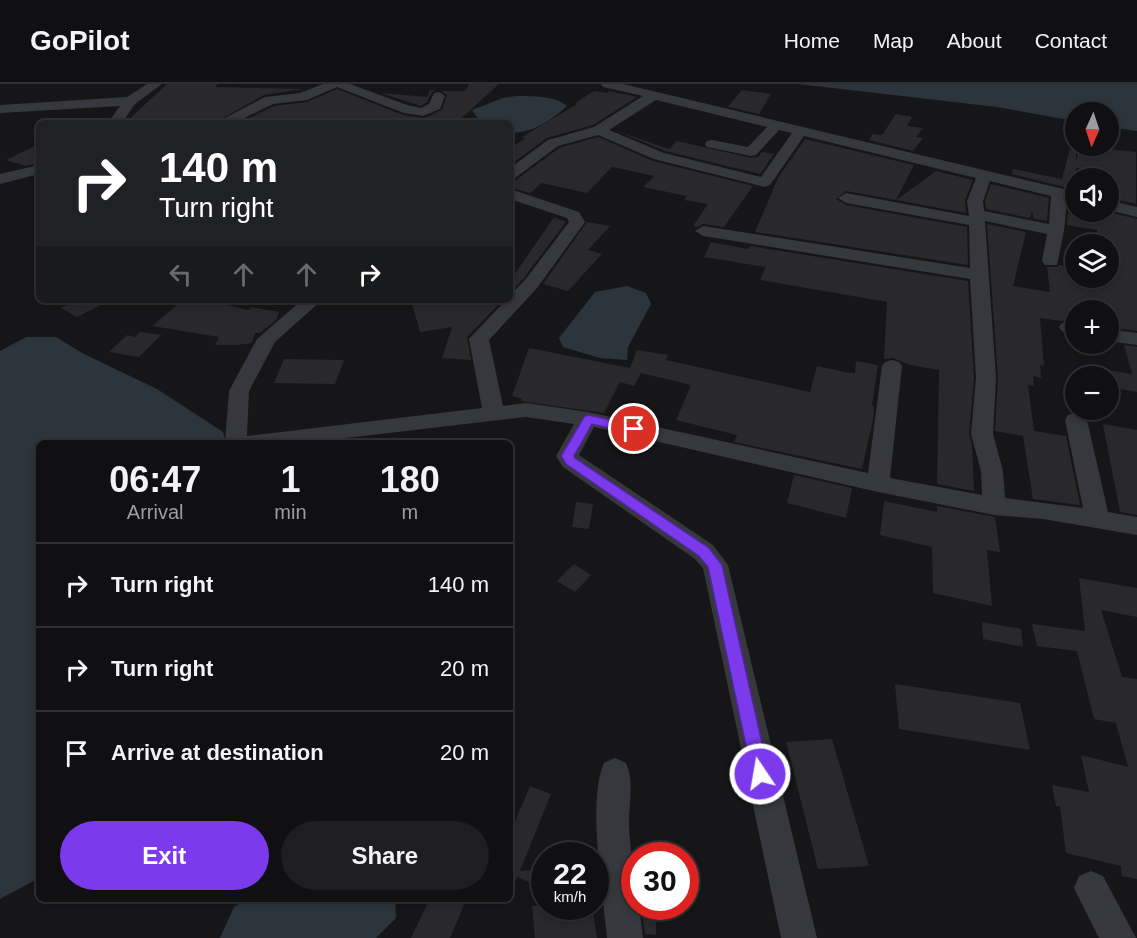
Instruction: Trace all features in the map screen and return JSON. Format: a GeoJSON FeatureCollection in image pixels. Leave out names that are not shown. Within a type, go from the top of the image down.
{"type":"FeatureCollection","features":[{"type":"Feature","properties":{"kind":"street"},"geometry":{"type":"LineString","coordinates":[[118,120],[130,101],[156,84]]}},
{"type":"Feature","properties":{"kind":"street"},"geometry":{"type":"LineString","coordinates":[[229,120],[270,100],[302,96],[334,84]]}},
{"type":"Feature","properties":{"kind":"street"},"geometry":{"type":"LineString","coordinates":[[339,84],[386,103],[423,112],[435,106],[440,96]]}},
{"type":"Feature","properties":{"kind":"street"},"geometry":{"type":"LineString","coordinates":[[607,84],[1065,195]]}},
{"type":"Feature","properties":{"kind":"street"},"geometry":{"type":"LineString","coordinates":[[513,174],[553,143],[599,130],[654,95]]}},
{"type":"Feature","properties":{"kind":"street"},"geometry":{"type":"LineString","coordinates":[[0,109],[130,101]]}},
{"type":"Feature","properties":{"kind":"street"},"geometry":{"type":"LineString","coordinates":[[712,144],[751,152],[776,125]]}},
{"type":"Feature","properties":{"kind":"street"},"geometry":{"type":"LineString","coordinates":[[599,130],[619,141],[671,162],[765,182],[800,131]]}},
{"type":"Feature","properties":{"kind":"street"},"geometry":{"type":"LineString","coordinates":[[0,179],[36,170]]}},
{"type":"Feature","properties":{"kind":"street"},"geometry":{"type":"LineString","coordinates":[[985,175],[975,201],[986,378],[982,434],[992,471],[994,506]]}},
{"type":"Feature","properties":{"kind":"street"},"geometry":{"type":"LineString","coordinates":[[494,414],[479,339],[531,284],[577,222],[573,215],[513,195]]}},
{"type":"Feature","properties":{"kind":"street"},"geometry":{"type":"LineString","coordinates":[[846,198],[1056,231]]}},
{"type":"Feature","properties":{"kind":"street"},"geometry":{"type":"LineString","coordinates":[[1051,261],[1056,231],[1065,202]]}},
{"type":"Feature","properties":{"kind":"street"},"geometry":{"type":"LineString","coordinates":[[1119,208],[1137,212]]}},
{"type":"Feature","properties":{"kind":"street"},"geometry":{"type":"LineString","coordinates":[[703,231],[978,275]]}},
{"type":"Feature","properties":{"kind":"street"},"geometry":{"type":"LineString","coordinates":[[236,440],[239,391],[267,339],[310,303]]}},
{"type":"Feature","properties":{"kind":"street"},"geometry":{"type":"LineString","coordinates":[[1119,337],[1137,339]]}},
{"type":"Feature","properties":{"kind":"street"},"geometry":{"type":"LineString","coordinates":[[878,484],[892,366]]}},
{"type":"Feature","properties":{"kind":"street"},"geometry":{"type":"LineString","coordinates":[[271,440],[526,410],[588,419],[878,484],[994,506],[1043,510],[1137,526]]}},
{"type":"Feature","properties":{"kind":"street"},"geometry":{"type":"LineString","coordinates":[[588,419],[567,456],[571,461],[704,552],[715,565],[765,797],[799,938]]}},
{"type":"Feature","properties":{"kind":"street"},"geometry":{"type":"LineString","coordinates":[[1076,420],[1097,519]]}},
{"type":"Feature","properties":{"kind":"street"},"geometry":{"type":"LineString","coordinates":[[615,773],[613,827],[625,938]]}},
{"type":"Feature","properties":{"kind":"street"},"geometry":{"type":"LineString","coordinates":[[1091,888],[1118,938]]}},
{"type":"Feature","properties":{"kind":"shaded area"},"geometry":{"type":"Polygon","coordinates":[[[798,84],[1137,84],[1137,131],[1119,128],[1119,102],[1065,102],[1065,119],[997,107],[798,84]]]}},
{"type":"Feature","properties":{"kind":"shaded area"},"geometry":{"type":"Polygon","coordinates":[[[516,96],[550,98],[567,106],[533,129],[518,132],[513,132],[513,120],[479,120],[472,110],[503,98],[516,96]]]}},
{"type":"Feature","properties":{"kind":"shaded area"},"geometry":{"type":"Polygon","coordinates":[[[627,286],[646,293],[651,304],[628,347],[627,360],[600,358],[563,347],[559,338],[595,292],[627,286]]]}},
{"type":"Feature","properties":{"kind":"shaded area"},"geometry":{"type":"Polygon","coordinates":[[[26,337],[56,337],[82,353],[157,389],[223,432],[225,440],[36,440],[36,880],[0,899],[0,351],[26,337]]]}},
{"type":"Feature","properties":{"kind":"shaded area"},"geometry":{"type":"Polygon","coordinates":[[[242,902],[395,902],[396,918],[376,938],[220,938],[234,907],[242,902]]]}},
{"type":"Feature","properties":{"kind":"building"},"geometry":{"type":"Polygon","coordinates":[[[167,84],[218,84],[215,87],[304,89],[264,95],[219,120],[128,120],[167,84]]]}},
{"type":"Feature","properties":{"kind":"building"},"geometry":{"type":"Polygon","coordinates":[[[469,84],[499,84],[459,120],[245,120],[274,106],[307,102],[337,89],[403,115],[424,118],[442,110],[447,95],[441,91],[465,91],[469,84]]]}},
{"type":"Feature","properties":{"kind":"building"},"geometry":{"type":"Polygon","coordinates":[[[430,90],[436,90],[421,106],[381,93],[427,97],[430,90]]]}},
{"type":"Feature","properties":{"kind":"building"},"geometry":{"type":"Polygon","coordinates":[[[742,90],[771,94],[759,114],[728,107],[742,90]]]}},
{"type":"Feature","properties":{"kind":"building"},"geometry":{"type":"Polygon","coordinates":[[[594,91],[608,93],[609,91],[637,97],[593,125],[547,138],[513,163],[513,152],[516,149],[513,147],[525,138],[522,137],[577,104],[575,103],[594,91]]]}},
{"type":"Feature","properties":{"kind":"building"},"geometry":{"type":"Polygon","coordinates":[[[896,114],[912,117],[907,126],[923,128],[916,137],[923,138],[913,151],[869,140],[872,134],[882,135],[896,114]]]}},
{"type":"Feature","properties":{"kind":"building"},"geometry":{"type":"Polygon","coordinates":[[[614,130],[669,149],[677,141],[751,158],[758,157],[762,152],[774,154],[760,174],[665,151],[614,130]]]}},
{"type":"Feature","properties":{"kind":"building"},"geometry":{"type":"Polygon","coordinates":[[[598,137],[653,161],[753,186],[724,227],[703,224],[698,227],[693,226],[708,204],[684,200],[687,196],[643,187],[654,176],[612,167],[587,193],[542,183],[530,193],[513,188],[513,181],[559,148],[598,137]]]}},
{"type":"Feature","properties":{"kind":"building"},"geometry":{"type":"Polygon","coordinates":[[[805,139],[914,165],[896,200],[846,191],[836,199],[846,205],[967,227],[968,265],[755,232],[778,178],[805,139]]]}},
{"type":"Feature","properties":{"kind":"building"},"geometry":{"type":"Polygon","coordinates":[[[36,145],[36,164],[26,166],[6,160],[36,145]]]}},
{"type":"Feature","properties":{"kind":"building"},"geometry":{"type":"Polygon","coordinates":[[[1119,150],[1136,152],[1136,204],[1119,200],[1119,168],[1065,168],[1065,187],[1012,174],[1013,169],[1062,179],[1068,156],[1076,156],[1076,162],[1077,156],[1119,156],[1119,150]]]}},
{"type":"Feature","properties":{"kind":"building"},"geometry":{"type":"Polygon","coordinates":[[[936,171],[973,180],[965,200],[966,213],[896,200],[936,171]]]}},
{"type":"Feature","properties":{"kind":"building"},"geometry":{"type":"Polygon","coordinates":[[[991,184],[1049,198],[1047,221],[1034,219],[1032,211],[1030,218],[986,209],[985,201],[991,184]]]}},
{"type":"Feature","properties":{"kind":"building"},"geometry":{"type":"Polygon","coordinates":[[[1119,215],[1137,219],[1137,331],[1119,329],[1119,300],[1065,300],[1065,321],[1040,318],[1044,366],[1040,365],[1041,378],[1033,376],[1034,386],[1028,385],[1034,431],[1066,436],[1080,505],[1033,499],[1023,436],[995,431],[998,378],[987,224],[1026,232],[1013,286],[1050,292],[1047,267],[1059,265],[1065,266],[1065,288],[1119,288],[1119,234],[1097,234],[1097,230],[1067,225],[1067,222],[1119,222],[1119,215]]]}},
{"type":"Feature","properties":{"kind":"building"},"geometry":{"type":"Polygon","coordinates":[[[554,217],[566,222],[514,288],[513,277],[554,217]]]}},
{"type":"Feature","properties":{"kind":"building"},"geometry":{"type":"Polygon","coordinates":[[[587,222],[610,226],[588,250],[602,254],[568,291],[543,284],[587,222]]]}},
{"type":"Feature","properties":{"kind":"building"},"geometry":{"type":"Polygon","coordinates":[[[711,242],[748,249],[750,246],[968,281],[974,378],[969,434],[972,445],[974,491],[937,484],[939,370],[910,365],[893,358],[884,359],[887,302],[760,280],[766,267],[704,257],[711,242]]]}},
{"type":"Feature","properties":{"kind":"building"},"geometry":{"type":"Polygon","coordinates":[[[71,303],[105,303],[77,317],[61,308],[71,303]]]}},
{"type":"Feature","properties":{"kind":"building"},"geometry":{"type":"Polygon","coordinates":[[[179,303],[218,303],[249,310],[251,307],[279,312],[276,320],[260,333],[255,333],[252,343],[237,345],[215,345],[219,337],[152,326],[179,303]]]}},
{"type":"Feature","properties":{"kind":"building"},"geometry":{"type":"Polygon","coordinates":[[[412,303],[500,303],[467,337],[471,360],[442,358],[452,327],[420,332],[412,303]]]}},
{"type":"Feature","properties":{"kind":"building"},"geometry":{"type":"Polygon","coordinates":[[[140,332],[161,335],[139,357],[109,352],[127,335],[135,337],[140,332]]]}},
{"type":"Feature","properties":{"kind":"building"},"geometry":{"type":"Polygon","coordinates":[[[1124,345],[1137,347],[1137,392],[1119,389],[1119,372],[1132,374],[1124,345]]]}},
{"type":"Feature","properties":{"kind":"building"},"geometry":{"type":"Polygon","coordinates":[[[529,348],[630,368],[637,350],[668,355],[666,360],[810,392],[817,366],[855,373],[856,361],[878,365],[872,406],[874,406],[873,420],[862,469],[734,442],[737,435],[676,420],[691,385],[641,373],[634,386],[620,382],[604,413],[521,401],[522,399],[512,396],[529,348]]]}},
{"type":"Feature","properties":{"kind":"building"},"geometry":{"type":"Polygon","coordinates":[[[284,359],[344,360],[335,384],[274,383],[284,359]]]}},
{"type":"Feature","properties":{"kind":"building"},"geometry":{"type":"Polygon","coordinates":[[[1103,424],[1137,430],[1137,515],[1120,512],[1103,424]]]}},
{"type":"Feature","properties":{"kind":"building"},"geometry":{"type":"Polygon","coordinates":[[[794,475],[852,488],[846,518],[787,503],[794,475]]]}},
{"type":"Feature","properties":{"kind":"building"},"geometry":{"type":"Polygon","coordinates":[[[884,501],[937,512],[937,506],[995,517],[1000,552],[987,550],[992,606],[933,593],[932,547],[880,535],[884,501]]]}},
{"type":"Feature","properties":{"kind":"building"},"geometry":{"type":"Polygon","coordinates":[[[576,502],[593,504],[589,529],[572,527],[576,502]]]}},
{"type":"Feature","properties":{"kind":"building"},"geometry":{"type":"Polygon","coordinates":[[[574,564],[591,575],[575,592],[557,581],[574,564]]]}},
{"type":"Feature","properties":{"kind":"building"},"geometry":{"type":"Polygon","coordinates":[[[1079,578],[1137,588],[1137,617],[1101,610],[1122,677],[1137,679],[1137,879],[1122,876],[1121,866],[1066,853],[1060,806],[1056,806],[1052,785],[1089,792],[1081,755],[1128,767],[1116,723],[1094,719],[1077,651],[1037,646],[1032,624],[1085,631],[1079,578]]]}},
{"type":"Feature","properties":{"kind":"building"},"geometry":{"type":"Polygon","coordinates":[[[982,622],[1021,629],[1023,647],[983,639],[982,622]]]}},
{"type":"Feature","properties":{"kind":"building"},"geometry":{"type":"Polygon","coordinates":[[[895,684],[1020,703],[1030,750],[899,729],[895,684]]]}},
{"type":"Feature","properties":{"kind":"building"},"geometry":{"type":"Polygon","coordinates":[[[832,739],[869,866],[818,869],[786,742],[832,739]]]}},
{"type":"Feature","properties":{"kind":"building"},"geometry":{"type":"Polygon","coordinates":[[[530,786],[551,794],[520,871],[531,870],[531,883],[517,877],[513,888],[513,826],[530,786]]]}},
{"type":"Feature","properties":{"kind":"building"},"geometry":{"type":"Polygon","coordinates":[[[428,902],[465,902],[450,938],[411,938],[428,902]]]}},
{"type":"Feature","properties":{"kind":"building"},"geometry":{"type":"Polygon","coordinates":[[[533,920],[594,920],[597,938],[535,938],[533,920]]]}},
{"type":"Feature","properties":{"kind":"building"},"geometry":{"type":"Polygon","coordinates":[[[643,920],[656,920],[656,935],[645,934],[643,920]]]}},
{"type":"Feature","properties":{"kind":"route"},"geometry":{"type":"LineString","coordinates":[[634,429],[588,419],[567,456],[704,552],[715,565],[760,774]]}}]}
